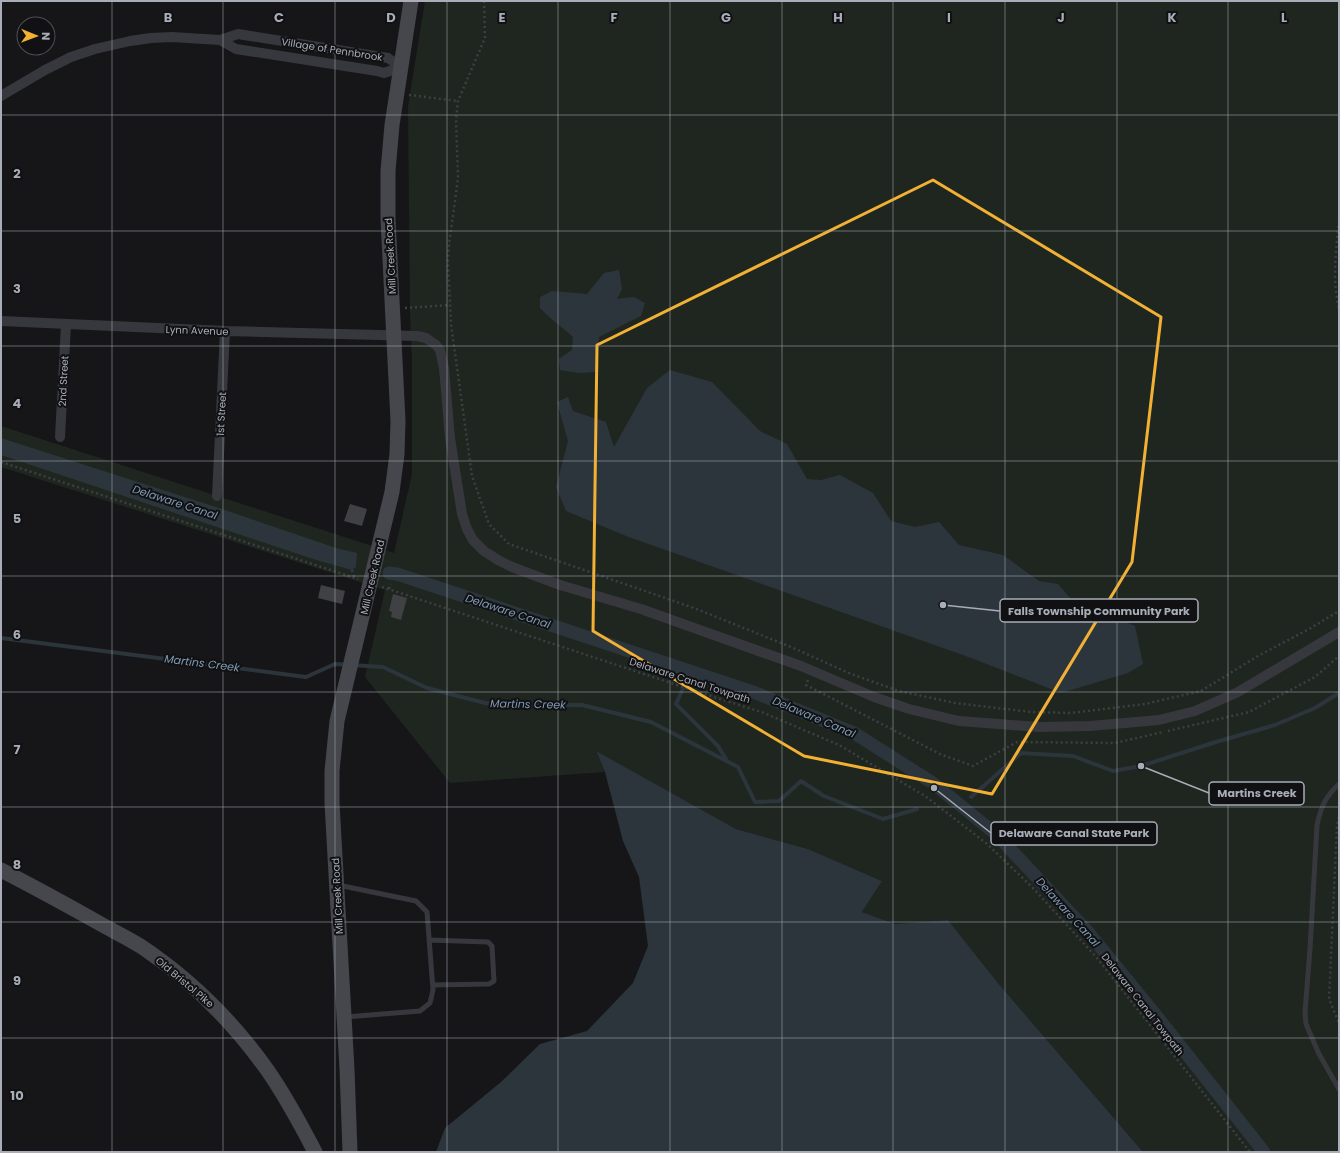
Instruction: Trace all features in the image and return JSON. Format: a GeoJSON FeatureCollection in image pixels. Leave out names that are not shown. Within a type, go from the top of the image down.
{"type":"FeatureCollection","features":[{"type":"Feature","properties":{"kind":"main road","name":"Mill Creek Road"},"geometry":{"type":"LineString","coordinates":[[350,1152],[332,771],[337,722],[388,511],[395,473],[398,421],[387,196],[396,93],[411,1]]}},
{"type":"Feature","properties":{"kind":"main road","name":"Old Bristol Pike"},"geometry":{"type":"LineString","coordinates":[[1,870],[55,898],[141,947],[181,977],[206,999],[229,1023],[268,1072],[293,1110],[315,1152]]}},
{"type":"Feature","properties":{"kind":"street","name":"Village of Pennbrook"},"geometry":{"type":"LineString","coordinates":[[1,96],[45,70],[71,57],[95,49],[151,38],[184,37],[220,40],[238,34],[388,58],[401,67]]}},
{"type":"Feature","properties":{"kind":"street","name":"Village of Pennbrook"},"geometry":{"type":"LineString","coordinates":[[220,40],[236,49],[377,72],[384,73],[401,67]]}},
{"type":"Feature","properties":{"kind":"street","name":"Lynn Avenue"},"geometry":{"type":"LineString","coordinates":[[1,321],[225,331],[417,336],[426,338],[440,350],[444,368],[450,438],[462,514],[467,529],[473,540],[484,551],[498,560],[519,569],[560,584],[641,609],[801,666],[874,697],[909,709],[959,721],[1039,727],[1090,726],[1160,720],[1195,711],[1238,692],[1339,632]]}},
{"type":"Feature","properties":{"kind":"street","name":"2nd Street"},"geometry":{"type":"LineString","coordinates":[[60,438],[66,324]]}},
{"type":"Feature","properties":{"kind":"street","name":"1st Street"},"geometry":{"type":"LineString","coordinates":[[217,496],[225,331]]}},
{"type":"Feature","properties":{"kind":"lane"},"geometry":{"type":"LineString","coordinates":[[1339,784],[1331,791],[1322,806],[1317,825],[1305,1012],[1306,1024],[1319,1054],[1339,1089]]}},
{"type":"Feature","properties":{"kind":"lane"},"geometry":{"type":"LineString","coordinates":[[337,885],[416,901],[427,912],[433,990],[430,1003],[420,1011],[344,1017]]}},
{"type":"Feature","properties":{"kind":"lane"},"geometry":{"type":"LineString","coordinates":[[429,940],[488,942],[492,946],[494,981],[489,984],[432,985]]}},
{"type":"Feature","properties":{"kind":"path"},"geometry":{"type":"LineString","coordinates":[[484,1],[485,38],[458,101],[456,120],[457,183],[448,262],[451,324],[472,476],[489,524],[509,544],[694,608],[791,647],[851,674],[899,691],[955,703],[1031,712],[1071,713],[1145,704],[1201,691],[1258,656],[1310,629],[1339,611]]}},
{"type":"Feature","properties":{"kind":"path"},"geometry":{"type":"LineString","coordinates":[[396,93],[458,101]]}},
{"type":"Feature","properties":{"kind":"path"},"geometry":{"type":"LineString","coordinates":[[1339,221],[1335,262],[1339,309]]}},
{"type":"Feature","properties":{"kind":"path"},"geometry":{"type":"LineString","coordinates":[[392,308],[450,305]]}},
{"type":"Feature","properties":{"kind":"path"},"geometry":{"type":"LineString","coordinates":[[1,462],[354,578],[352,570]]}},
{"type":"Feature","properties":{"kind":"path","name":"Delaware Canal Towpath"},"geometry":{"type":"LineString","coordinates":[[391,584],[389,589],[689,689],[764,712],[839,745],[926,796],[986,844],[1032,887],[1097,958],[1250,1152]]}},
{"type":"Feature","properties":{"kind":"path"},"geometry":{"type":"LineString","coordinates":[[1339,817],[1337,825],[1329,999],[1339,1023]]}},
{"type":"Feature","properties":{"kind":"highlighted area"},"geometry":{"type":"Polygon","coordinates":[[[933,180],[1161,317],[1132,562],[992,794],[804,756],[593,631],[597,345],[933,180]]]}},
{"type":"Feature","properties":{"kind":"shaded area"},"geometry":{"type":"Polygon","coordinates":[[[425,1],[1339,1],[1339,1152],[1143,1152],[998,983],[948,920],[895,924],[862,912],[882,881],[808,849],[736,829],[596,752],[605,772],[450,783],[365,677],[385,590],[1,467],[1,426],[394,553],[412,474],[412,359],[410,314],[408,106],[425,1]]]}},
{"type":"Feature","properties":{"kind":"water"},"geometry":{"type":"Polygon","coordinates":[[[619,270],[622,289],[617,299],[634,297],[645,303],[641,316],[599,337],[596,372],[579,373],[560,370],[559,359],[572,350],[573,337],[540,308],[540,297],[552,291],[587,294],[604,273],[619,270]]]}},
{"type":"Feature","properties":{"kind":"water"},"geometry":{"type":"Polygon","coordinates":[[[670,370],[712,382],[760,431],[787,444],[807,479],[821,480],[840,475],[873,493],[891,521],[915,527],[939,522],[959,545],[1003,555],[1039,581],[1058,584],[1071,599],[1135,626],[1143,664],[1128,673],[1061,693],[974,659],[626,536],[566,511],[556,487],[568,441],[557,402],[568,397],[573,411],[606,422],[614,447],[647,388],[670,370]]]}},
{"type":"Feature","properties":{"kind":"water"},"geometry":{"type":"Polygon","coordinates":[[[1,438],[222,509],[336,548],[357,553],[356,567],[352,570],[313,559],[1,455],[1,438]]]}},
{"type":"Feature","properties":{"kind":"water"},"geometry":{"type":"Polygon","coordinates":[[[596,751],[736,829],[808,849],[882,881],[862,912],[895,924],[948,920],[998,983],[1143,1152],[436,1152],[445,1128],[501,1082],[540,1044],[587,1031],[633,983],[648,946],[639,877],[623,841],[605,772],[596,751]]]}},
{"type":"Feature","properties":{"kind":"building"},"geometry":{"type":"Polygon","coordinates":[[[350,504],[367,509],[362,526],[344,521],[350,504]]]}},
{"type":"Feature","properties":{"kind":"building"},"geometry":{"type":"Polygon","coordinates":[[[321,585],[345,591],[342,604],[318,598],[321,585]]]}},
{"type":"Feature","properties":{"kind":"building"},"geometry":{"type":"Polygon","coordinates":[[[393,594],[407,598],[401,620],[391,617],[392,612],[389,611],[393,594]]]}},
{"type":"Feature","properties":{"kind":"waterway","name":"Delaware Canal"},"geometry":{"type":"LineString","coordinates":[[389,573],[397,574],[756,693],[854,733],[933,783],[997,835],[1088,932],[1264,1152]]}},
{"type":"Feature","properties":{"kind":"waterway","name":"Martins Creek"},"geometry":{"type":"LineString","coordinates":[[1,638],[306,677],[335,664],[383,667],[427,688],[485,703],[582,705],[651,722],[738,767],[755,802],[779,801],[801,781],[824,796],[883,819],[917,809]]}},
{"type":"Feature","properties":{"kind":"waterway"},"geometry":{"type":"LineString","coordinates":[[691,671],[676,704],[718,746],[727,761]]}},
{"type":"Feature","properties":{"kind":"waterway","name":"Martins Creek"},"geometry":{"type":"LineString","coordinates":[[971,797],[1021,753],[1073,756],[1113,771],[1141,766],[1275,725],[1315,708],[1339,693]]}},
{"type":"Feature","properties":{"kind":"place","name":"Falls Township Community Park"},"geometry":{"type":"Point","coordinates":[943,605]}},
{"type":"Feature","properties":{"kind":"place","name":"Martins Creek"},"geometry":{"type":"Point","coordinates":[1141,766]}},
{"type":"Feature","properties":{"kind":"place","name":"Delaware Canal State Park"},"geometry":{"type":"Point","coordinates":[934,788]}}]}
